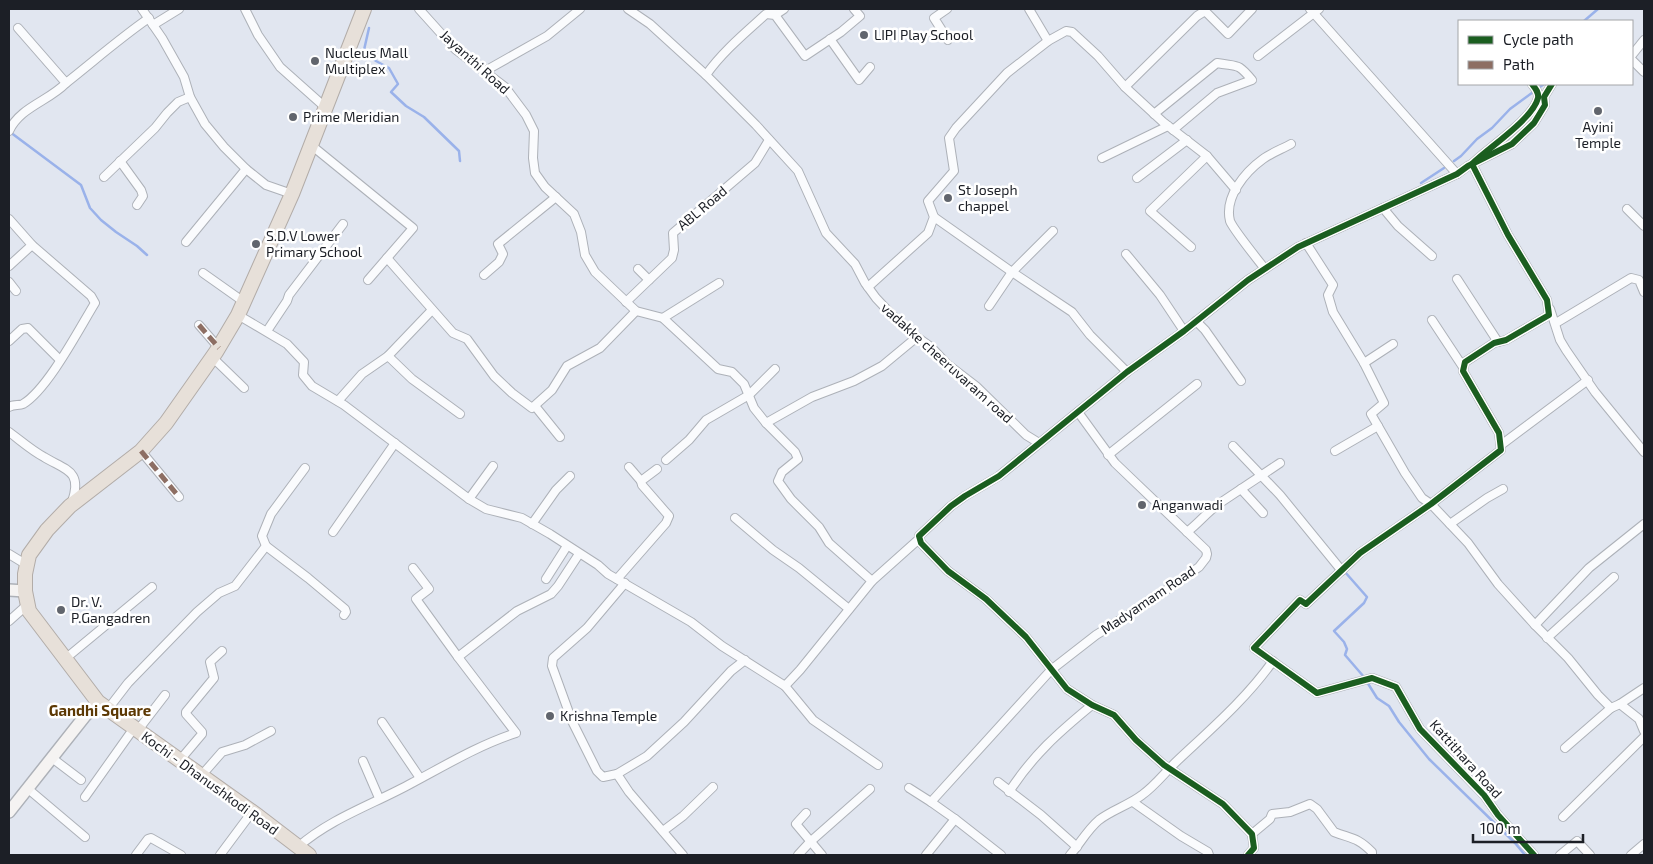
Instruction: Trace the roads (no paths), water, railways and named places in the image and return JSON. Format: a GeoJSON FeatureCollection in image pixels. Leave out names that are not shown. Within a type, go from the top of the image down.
{"type":"FeatureCollection","features":[{"type":"Feature","properties":{"kind":"highway"},"geometry":{"type":"LineString","coordinates":[[26,598],[29,554],[47,530],[70,506],[141,451],[166,424],[215,353],[238,315],[292,194],[364,9]]}},
{"type":"Feature","properties":{"kind":"highway","name":"Kochi - Dhanushkodi Road"},"geometry":{"type":"LineString","coordinates":[[26,598],[29,611],[103,705],[309,855]]}},
{"type":"Feature","properties":{"kind":"street"},"geometry":{"type":"LineString","coordinates":[[142,9],[184,77],[190,97],[205,124],[246,169],[266,185],[292,194]]}},
{"type":"Feature","properties":{"kind":"street"},"geometry":{"type":"LineString","coordinates":[[9,131],[13,122],[22,113],[59,91],[121,37],[179,9]]}},
{"type":"Feature","properties":{"kind":"street"},"geometry":{"type":"LineString","coordinates":[[245,9],[258,35],[280,67],[326,108]]}},
{"type":"Feature","properties":{"kind":"street","name":"Jayanthi Road"},"geometry":{"type":"LineString","coordinates":[[419,9],[455,49],[505,87],[526,115],[534,131],[533,158],[535,172],[545,187],[574,214],[581,232],[585,255],[598,274],[636,311]]}},
{"type":"Feature","properties":{"kind":"street"},"geometry":{"type":"LineString","coordinates":[[485,71],[547,36],[580,9]]}},
{"type":"Feature","properties":{"kind":"street","name":"vadakke cheeruvaram road"},"geometry":{"type":"LineString","coordinates":[[629,9],[650,24],[706,75],[798,171],[826,232],[855,264],[868,287],[891,314],[977,388],[1026,435],[1040,443]]}},
{"type":"Feature","properties":{"kind":"street"},"geometry":{"type":"LineString","coordinates":[[706,75],[719,59],[766,14],[784,9]]}},
{"type":"Feature","properties":{"kind":"street"},"geometry":{"type":"LineString","coordinates":[[772,12],[805,56],[860,16],[854,9]]}},
{"type":"Feature","properties":{"kind":"street"},"geometry":{"type":"LineString","coordinates":[[947,9],[934,18],[948,40]]}},
{"type":"Feature","properties":{"kind":"street"},"geometry":{"type":"LineString","coordinates":[[1029,9],[1048,41]]}},
{"type":"Feature","properties":{"kind":"street"},"geometry":{"type":"LineString","coordinates":[[1124,87],[1205,11],[1228,34],[1252,9]]}},
{"type":"Feature","properties":{"kind":"street"},"geometry":{"type":"LineString","coordinates":[[1258,56],[1314,10],[1457,174]]}},
{"type":"Feature","properties":{"kind":"street"},"geometry":{"type":"LineString","coordinates":[[18,28],[66,83]]}},
{"type":"Feature","properties":{"kind":"street"},"geometry":{"type":"LineString","coordinates":[[1126,372],[1090,335],[1072,312],[934,217],[928,201],[954,171],[949,138],[1007,73],[1048,41],[1066,31],[1072,32],[1098,56],[1124,87],[1170,128],[1207,156],[1236,190]]}},
{"type":"Feature","properties":{"kind":"street"},"geometry":{"type":"LineString","coordinates":[[830,39],[859,80],[870,67]]}},
{"type":"Feature","properties":{"kind":"street"},"geometry":{"type":"LineString","coordinates":[[1633,54],[1644,40]]}},
{"type":"Feature","properties":{"kind":"street"},"geometry":{"type":"LineString","coordinates":[[1633,61],[1644,72]]}},
{"type":"Feature","properties":{"kind":"street"},"geometry":{"type":"LineString","coordinates":[[1102,158],[1170,128],[1217,93],[1252,80],[1236,64],[1216,63],[1154,114]]}},
{"type":"Feature","properties":{"kind":"street"},"geometry":{"type":"LineString","coordinates":[[785,686],[872,581],[919,539],[922,532],[951,506],[999,476],[1126,372],[1184,331],[1248,280],[1265,269],[1306,243],[1457,174],[1472,164],[1512,144],[1534,123],[1545,105],[1544,97],[1551,85]]}},
{"type":"Feature","properties":{"kind":"street"},"geometry":{"type":"LineString","coordinates":[[1472,164],[1524,118],[1538,97],[1535,88]]}},
{"type":"Feature","properties":{"kind":"street"},"geometry":{"type":"LineString","coordinates":[[104,177],[155,128],[178,102],[190,97]]}},
{"type":"Feature","properties":{"kind":"street","name":"ABL Road"},"geometry":{"type":"LineString","coordinates":[[626,302],[672,258],[674,250],[673,233],[755,163],[769,140]]}},
{"type":"Feature","properties":{"kind":"street"},"geometry":{"type":"LineString","coordinates":[[1137,178],[1187,140]]}},
{"type":"Feature","properties":{"kind":"street"},"geometry":{"type":"LineString","coordinates":[[1265,269],[1231,223],[1229,207],[1233,193],[1250,170],[1263,159],[1291,144]]}},
{"type":"Feature","properties":{"kind":"street"},"geometry":{"type":"LineString","coordinates":[[311,145],[412,228],[368,280]]}},
{"type":"Feature","properties":{"kind":"street"},"geometry":{"type":"LineString","coordinates":[[1191,247],[1150,211],[1207,156]]}},
{"type":"Feature","properties":{"kind":"street"},"geometry":{"type":"LineString","coordinates":[[120,161],[141,190],[143,196],[137,205]]}},
{"type":"Feature","properties":{"kind":"street"},"geometry":{"type":"LineString","coordinates":[[1463,367],[1465,362],[1498,342],[1506,340],[1549,315],[1548,300],[1508,235],[1472,164]]}},
{"type":"Feature","properties":{"kind":"street"},"geometry":{"type":"LineString","coordinates":[[186,242],[246,169]]}},
{"type":"Feature","properties":{"kind":"street"},"geometry":{"type":"LineString","coordinates":[[484,275],[499,262],[503,254],[498,244],[556,197]]}},
{"type":"Feature","properties":{"kind":"street"},"geometry":{"type":"LineString","coordinates":[[1383,208],[1398,226],[1432,256]]}},
{"type":"Feature","properties":{"kind":"street"},"geometry":{"type":"LineString","coordinates":[[1627,208],[1644,226]]}},
{"type":"Feature","properties":{"kind":"street"},"geometry":{"type":"LineString","coordinates":[[868,287],[928,233],[934,217]]}},
{"type":"Feature","properties":{"kind":"street"},"geometry":{"type":"LineString","coordinates":[[9,219],[32,245],[91,296],[95,303],[60,360],[36,394],[22,405],[10,404]]}},
{"type":"Feature","properties":{"kind":"street"},"geometry":{"type":"LineString","coordinates":[[268,331],[289,295],[343,224]]}},
{"type":"Feature","properties":{"kind":"street"},"geometry":{"type":"LineString","coordinates":[[989,306],[1012,272],[1052,231]]}},
{"type":"Feature","properties":{"kind":"street"},"geometry":{"type":"LineString","coordinates":[[1306,243],[1333,286],[1328,295],[1333,312],[1364,363],[1384,403],[1371,414],[1405,473],[1422,498],[1431,504],[1468,543],[1498,584],[1568,658],[1611,708]]}},
{"type":"Feature","properties":{"kind":"street"},"geometry":{"type":"LineString","coordinates":[[9,266],[32,245]]}},
{"type":"Feature","properties":{"kind":"street"},"geometry":{"type":"LineString","coordinates":[[1126,254],[1160,295],[1184,331]]}},
{"type":"Feature","properties":{"kind":"street"},"geometry":{"type":"LineString","coordinates":[[387,258],[453,333],[467,339],[494,376],[532,408],[552,390],[567,366],[600,348],[636,311],[663,318],[718,369],[732,372],[744,384],[754,408],[795,452],[798,458],[782,472],[778,481],[791,499],[819,527],[829,543],[872,581]]}},
{"type":"Feature","properties":{"kind":"street"},"geometry":{"type":"LineString","coordinates":[[638,268],[649,280]]}},
{"type":"Feature","properties":{"kind":"street"},"geometry":{"type":"LineString","coordinates":[[202,273],[244,302]]}},
{"type":"Feature","properties":{"kind":"street"},"geometry":{"type":"LineString","coordinates":[[1556,323],[1631,278],[1639,280],[1644,292]]}},
{"type":"Feature","properties":{"kind":"street"},"geometry":{"type":"LineString","coordinates":[[1457,279],[1498,342]]}},
{"type":"Feature","properties":{"kind":"street"},"geometry":{"type":"LineString","coordinates":[[9,282],[16,291]]}},
{"type":"Feature","properties":{"kind":"street"},"geometry":{"type":"LineString","coordinates":[[663,318],[719,283]]}},
{"type":"Feature","properties":{"kind":"street"},"geometry":{"type":"LineString","coordinates":[[1549,308],[1556,323],[1560,340],[1566,350],[1595,392],[1644,452]]}},
{"type":"Feature","properties":{"kind":"street"},"geometry":{"type":"LineString","coordinates":[[338,401],[362,374],[388,356],[432,310]]}},
{"type":"Feature","properties":{"kind":"street"},"geometry":{"type":"LineString","coordinates":[[238,315],[268,331],[287,344],[304,362],[303,374],[312,386],[338,401],[469,499],[486,509],[522,518],[617,579],[691,622],[722,646],[785,686],[812,720],[878,765]]}},
{"type":"Feature","properties":{"kind":"street"},"geometry":{"type":"LineString","coordinates":[[1070,855],[1087,832],[1100,820],[1133,802],[1158,782],[1261,678],[1273,662],[1254,648],[1300,600],[1306,604],[1342,570],[1377,541],[1431,504],[1500,450],[1499,433],[1463,371],[1463,367],[1432,320]]}},
{"type":"Feature","properties":{"kind":"street"},"geometry":{"type":"LineString","coordinates":[[1196,321],[1205,330],[1241,381]]}},
{"type":"Feature","properties":{"kind":"street"},"geometry":{"type":"LineString","coordinates":[[199,326],[215,353],[244,388]]}},
{"type":"Feature","properties":{"kind":"street"},"geometry":{"type":"LineString","coordinates":[[9,341],[22,329],[28,328],[60,360]]}},
{"type":"Feature","properties":{"kind":"street"},"geometry":{"type":"LineString","coordinates":[[766,423],[812,397],[854,382],[882,366],[916,337]]}},
{"type":"Feature","properties":{"kind":"street"},"geometry":{"type":"LineString","coordinates":[[1364,363],[1392,344]]}},
{"type":"Feature","properties":{"kind":"street"},"geometry":{"type":"LineString","coordinates":[[388,356],[412,379],[460,414]]}},
{"type":"Feature","properties":{"kind":"street"},"geometry":{"type":"LineString","coordinates":[[666,460],[706,420],[749,395],[775,369]]}},
{"type":"Feature","properties":{"kind":"street"},"geometry":{"type":"LineString","coordinates":[[1501,445],[1588,380]]}},
{"type":"Feature","properties":{"kind":"street"},"geometry":{"type":"LineString","coordinates":[[1108,455],[1197,384]]}},
{"type":"Feature","properties":{"kind":"street"},"geometry":{"type":"LineString","coordinates":[[535,406],[560,437]]}},
{"type":"Feature","properties":{"kind":"street","name":"Madyamam Road"},"geometry":{"type":"LineString","coordinates":[[1051,670],[1096,635],[1149,602],[1199,567],[1207,554],[1187,532],[1121,470],[1108,455],[1078,412]]}},
{"type":"Feature","properties":{"kind":"street"},"geometry":{"type":"LineString","coordinates":[[1335,451],[1378,426]]}},
{"type":"Feature","properties":{"kind":"street"},"geometry":{"type":"LineString","coordinates":[[9,432],[44,458],[64,466],[75,478],[76,491],[70,506]]}},
{"type":"Feature","properties":{"kind":"street"},"geometry":{"type":"LineString","coordinates":[[333,532],[395,443]]}},
{"type":"Feature","properties":{"kind":"street"},"geometry":{"type":"LineString","coordinates":[[1233,446],[1280,495],[1342,570]]}},
{"type":"Feature","properties":{"kind":"street"},"geometry":{"type":"LineString","coordinates":[[141,451],[180,496]]}},
{"type":"Feature","properties":{"kind":"street"},"geometry":{"type":"LineString","coordinates":[[1187,532],[1201,521],[1211,509],[1280,463]]}},
{"type":"Feature","properties":{"kind":"street"},"geometry":{"type":"LineString","coordinates":[[469,499],[493,466]]}},
{"type":"Feature","properties":{"kind":"street"},"geometry":{"type":"LineString","coordinates":[[305,468],[270,514],[262,536],[266,546],[345,609],[344,615]]}},
{"type":"Feature","properties":{"kind":"street"},"geometry":{"type":"LineString","coordinates":[[617,579],[666,523],[668,516],[629,468]]}},
{"type":"Feature","properties":{"kind":"street"},"geometry":{"type":"LineString","coordinates":[[642,482],[657,469]]}},
{"type":"Feature","properties":{"kind":"street"},"geometry":{"type":"LineString","coordinates":[[532,524],[556,490],[570,476]]}},
{"type":"Feature","properties":{"kind":"street"},"geometry":{"type":"LineString","coordinates":[[1241,489],[1263,513]]}},
{"type":"Feature","properties":{"kind":"street"},"geometry":{"type":"LineString","coordinates":[[1450,524],[1503,489]]}},
{"type":"Feature","properties":{"kind":"street"},"geometry":{"type":"LineString","coordinates":[[735,518],[849,609]]}},
{"type":"Feature","properties":{"kind":"street"},"geometry":{"type":"LineString","coordinates":[[1535,625],[1589,568],[1644,524]]}},
{"type":"Feature","properties":{"kind":"street"},"geometry":{"type":"LineString","coordinates":[[919,539],[948,571],[986,599],[1026,637],[1067,689],[1092,706],[1110,713],[1119,719],[1152,756],[1223,804],[1252,834],[1254,848],[1248,855]]}},
{"type":"Feature","properties":{"kind":"street"},"geometry":{"type":"LineString","coordinates":[[9,812],[85,716],[103,705],[128,683],[197,612],[220,593],[235,586],[266,546]]}},
{"type":"Feature","properties":{"kind":"street"},"geometry":{"type":"LineString","coordinates":[[546,579],[567,546]]}},
{"type":"Feature","properties":{"kind":"street"},"geometry":{"type":"LineString","coordinates":[[9,554],[27,565]]}},
{"type":"Feature","properties":{"kind":"street"},"geometry":{"type":"LineString","coordinates":[[458,657],[517,611],[551,594],[579,554]]}},
{"type":"Feature","properties":{"kind":"street"},"geometry":{"type":"LineString","coordinates":[[298,847],[310,836],[379,798],[458,757],[516,733],[416,599],[430,589],[413,568]]}},
{"type":"Feature","properties":{"kind":"street"},"geometry":{"type":"LineString","coordinates":[[1548,638],[1614,577]]}},
{"type":"Feature","properties":{"kind":"street"},"geometry":{"type":"LineString","coordinates":[[625,583],[587,628],[553,658],[552,666],[572,721],[597,771],[603,777],[618,774],[647,756],[684,722],[731,671],[745,660]]}},
{"type":"Feature","properties":{"kind":"street"},"geometry":{"type":"LineString","coordinates":[[65,659],[152,587]]}},
{"type":"Feature","properties":{"kind":"street"},"geometry":{"type":"LineString","coordinates":[[9,590],[26,598],[9,621]]}},
{"type":"Feature","properties":{"kind":"street"},"geometry":{"type":"LineString","coordinates":[[180,760],[202,734],[186,712],[214,678],[210,662],[222,651]]}},
{"type":"Feature","properties":{"kind":"street","name":"Kattithara Road"},"geometry":{"type":"LineString","coordinates":[[1273,662],[1317,693],[1372,678],[1396,687],[1420,730],[1484,795],[1534,855]]}},
{"type":"Feature","properties":{"kind":"street"},"geometry":{"type":"LineString","coordinates":[[931,802],[1051,670]]}},
{"type":"Feature","properties":{"kind":"street"},"geometry":{"type":"LineString","coordinates":[[1565,748],[1611,708],[1644,688]]}},
{"type":"Feature","properties":{"kind":"street"},"geometry":{"type":"LineString","coordinates":[[85,797],[136,729],[165,695]]}},
{"type":"Feature","properties":{"kind":"street"},"geometry":{"type":"LineString","coordinates":[[1620,704],[1639,718],[1644,730]]}},
{"type":"Feature","properties":{"kind":"street"},"geometry":{"type":"LineString","coordinates":[[1009,792],[1023,770],[1045,746],[1092,706]]}},
{"type":"Feature","properties":{"kind":"street"},"geometry":{"type":"LineString","coordinates":[[382,722],[420,778]]}},
{"type":"Feature","properties":{"kind":"street"},"geometry":{"type":"LineString","coordinates":[[201,776],[225,751],[245,744],[271,730]]}},
{"type":"Feature","properties":{"kind":"street"},"geometry":{"type":"LineString","coordinates":[[1563,817],[1644,737]]}},
{"type":"Feature","properties":{"kind":"street"},"geometry":{"type":"LineString","coordinates":[[52,758],[81,780]]}},
{"type":"Feature","properties":{"kind":"street"},"geometry":{"type":"LineString","coordinates":[[363,761],[379,798]]}},
{"type":"Feature","properties":{"kind":"street"},"geometry":{"type":"LineString","coordinates":[[618,774],[629,792],[683,855]]}},
{"type":"Feature","properties":{"kind":"street"},"geometry":{"type":"LineString","coordinates":[[998,782],[1077,847]]}},
{"type":"Feature","properties":{"kind":"street"},"geometry":{"type":"LineString","coordinates":[[663,831],[683,816],[713,787]]}},
{"type":"Feature","properties":{"kind":"street"},"geometry":{"type":"LineString","coordinates":[[27,788],[85,837]]}},
{"type":"Feature","properties":{"kind":"street"},"geometry":{"type":"LineString","coordinates":[[909,788],[955,819],[1001,855]]}},
{"type":"Feature","properties":{"kind":"street"},"geometry":{"type":"LineString","coordinates":[[798,855],[870,789]]}},
{"type":"Feature","properties":{"kind":"street"},"geometry":{"type":"LineString","coordinates":[[1133,802],[1181,836],[1208,852],[1209,855]]}},
{"type":"Feature","properties":{"kind":"street"},"geometry":{"type":"LineString","coordinates":[[1252,834],[1270,819],[1272,814],[1290,812],[1310,804],[1317,808],[1334,832],[1350,836],[1359,841],[1372,852],[1372,855]]}},
{"type":"Feature","properties":{"kind":"street"},"geometry":{"type":"LineString","coordinates":[[220,855],[252,812]]}},
{"type":"Feature","properties":{"kind":"street"},"geometry":{"type":"LineString","coordinates":[[806,813],[796,824],[822,855]]}},
{"type":"Feature","properties":{"kind":"street"},"geometry":{"type":"LineString","coordinates":[[926,855],[955,819]]}},
{"type":"Feature","properties":{"kind":"street"},"geometry":{"type":"LineString","coordinates":[[136,855],[148,839],[151,838],[177,854]]}},
{"type":"Feature","properties":{"kind":"street"},"geometry":{"type":"LineString","coordinates":[[1560,855],[1577,841],[1590,855]]}},
{"type":"Feature","properties":{"kind":"street"},"geometry":{"type":"LineString","coordinates":[[1631,855],[1644,844]]}},
{"type":"Feature","properties":{"kind":"waterway"},"geometry":{"type":"LineString","coordinates":[[1585,20],[1598,9]]}},
{"type":"Feature","properties":{"kind":"waterway"},"geometry":{"type":"LineString","coordinates":[[369,28],[364,50],[376,61],[389,68],[398,84],[391,92],[406,106],[424,117],[459,151],[460,161]]}},
{"type":"Feature","properties":{"kind":"waterway"},"geometry":{"type":"LineString","coordinates":[[1454,161],[1477,139],[1492,128],[1510,109],[1543,85]]}},
{"type":"Feature","properties":{"kind":"waterway"},"geometry":{"type":"LineString","coordinates":[[10,132],[81,185],[90,208],[101,220],[147,255]]}},
{"type":"Feature","properties":{"kind":"waterway"},"geometry":{"type":"LineString","coordinates":[[1421,183],[1444,168]]}},
{"type":"Feature","properties":{"kind":"waterway"},"geometry":{"type":"LineString","coordinates":[[1345,572],[1367,597],[1364,603],[1334,631],[1344,642],[1347,649],[1345,655],[1364,677]]}},
{"type":"Feature","properties":{"kind":"waterway"},"geometry":{"type":"LineString","coordinates":[[1367,682],[1377,698],[1389,706],[1399,722],[1429,759],[1525,855]]}},
{"type":"Feature","properties":{"kind":"place","name":"LIPI Play School"},"geometry":{"type":"Point","coordinates":[864,35]}},
{"type":"Feature","properties":{"kind":"place","name":"Nucleus Mall Multiplex"},"geometry":{"type":"Point","coordinates":[315,61]}},
{"type":"Feature","properties":{"kind":"place","name":"Ayini Temple"},"geometry":{"type":"Point","coordinates":[1598,111]}},
{"type":"Feature","properties":{"kind":"place","name":"Prime Meridian"},"geometry":{"type":"Point","coordinates":[293,117]}},
{"type":"Feature","properties":{"kind":"place","name":"St Joseph chappel"},"geometry":{"type":"Point","coordinates":[948,198]}},
{"type":"Feature","properties":{"kind":"place","name":"S.D.V Lower Primary School"},"geometry":{"type":"Point","coordinates":[256,244]}},
{"type":"Feature","properties":{"kind":"place","name":"Anganwadi"},"geometry":{"type":"Point","coordinates":[1142,505]}},
{"type":"Feature","properties":{"kind":"place","name":"Dr. V. P.Gangadren"},"geometry":{"type":"Point","coordinates":[61,610]}},
{"type":"Feature","properties":{"kind":"place","name":"Krishna Temple"},"geometry":{"type":"Point","coordinates":[550,716]}},
{"type":"Feature","properties":{"kind":"district","name":"Gandhi Square"},"geometry":{"type":"Point","coordinates":[100,711]}}]}
